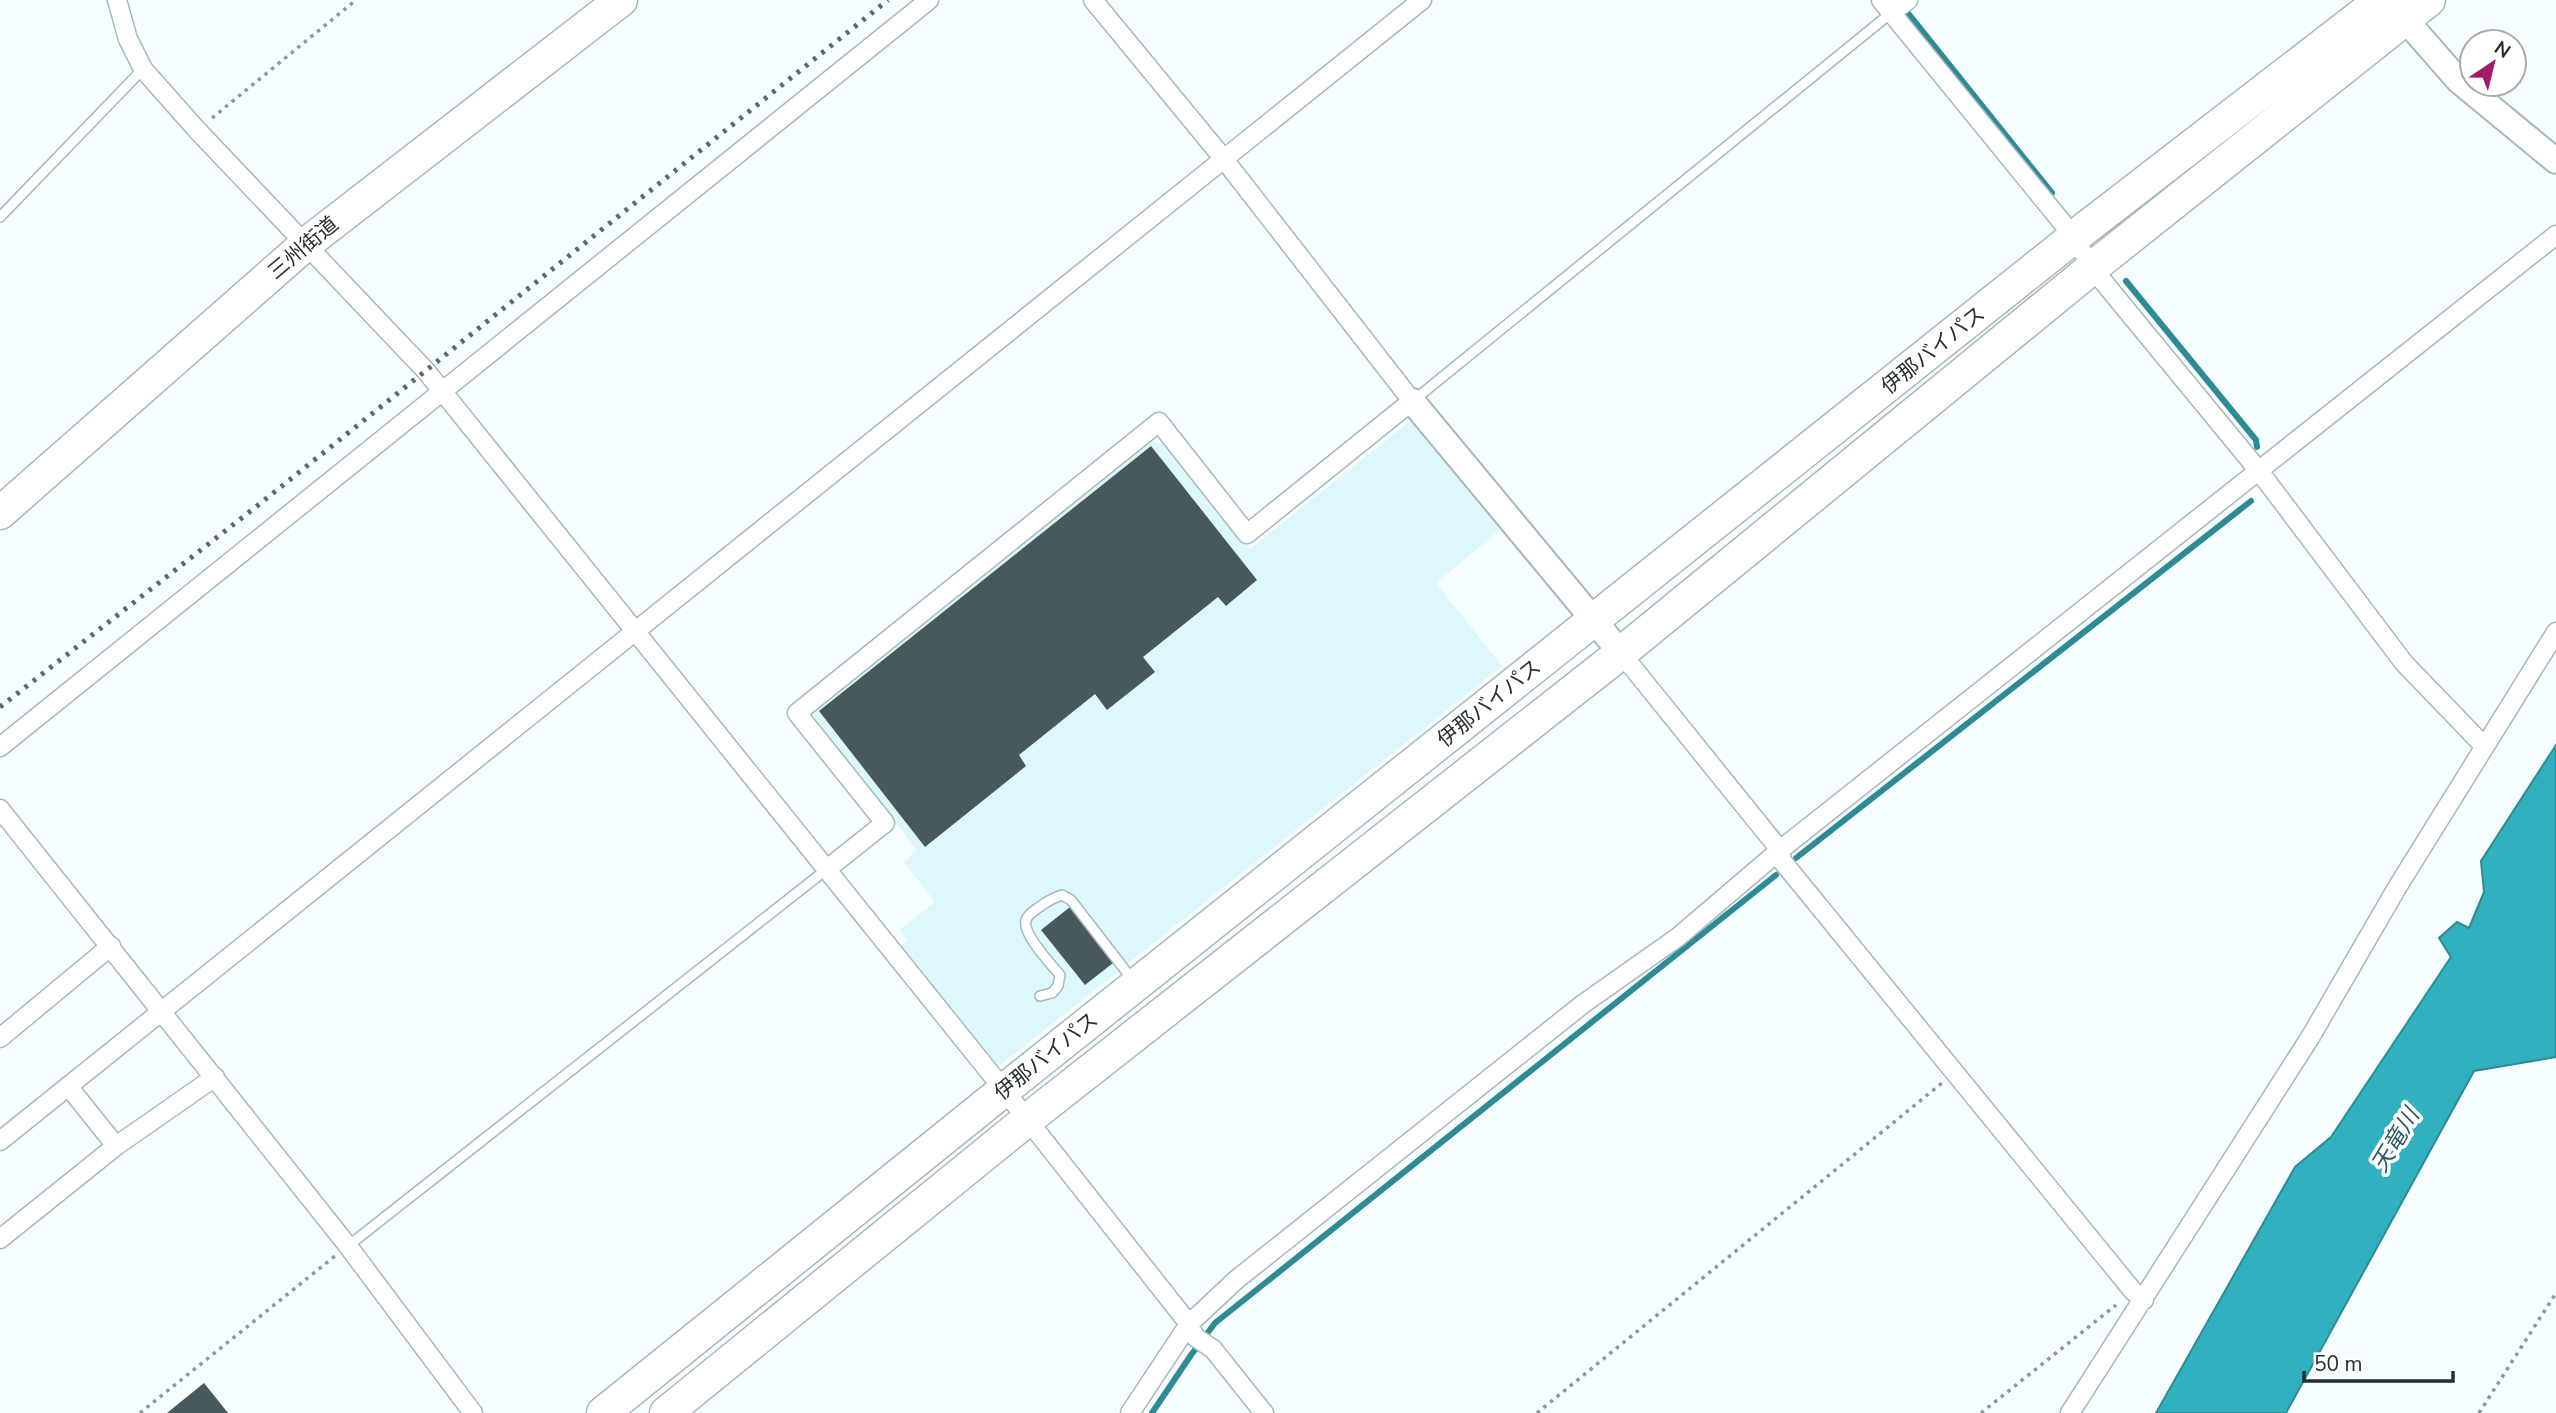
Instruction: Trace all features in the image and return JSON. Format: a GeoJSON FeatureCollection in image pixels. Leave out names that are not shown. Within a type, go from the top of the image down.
{"type":"FeatureCollection","features":[{"type":"Feature","properties":{"kind":"highway","name":"三州街道"},"geometry":{"type":"LineString","coordinates":[[0,513],[306,244],[621,0]]}},
{"type":"Feature","properties":{"kind":"highway","name":"伊那バイパス"},"geometry":{"type":"LineString","coordinates":[[603,1413],[1136,984],[2074,237],[2401,5]]}},
{"type":"Feature","properties":{"kind":"highway","name":"伊那バイパス"},"geometry":{"type":"LineString","coordinates":[[666,1413],[1027,1120],[1621,653],[2092,268],[2401,5]]}},
{"type":"Feature","properties":{"kind":"street"},"geometry":{"type":"LineString","coordinates":[[117,0],[128,39],[143,69],[197,130],[426,371],[1004,1090],[1192,1331],[1213,1349],[1264,1413]]}},
{"type":"Feature","properties":{"kind":"street"},"geometry":{"type":"LineString","coordinates":[[0,747],[929,0]]}},
{"type":"Feature","properties":{"kind":"street"},"geometry":{"type":"LineString","coordinates":[[1093,0],[1223,158],[1412,401],[1780,850],[1782,861],[2138,1296]]}},
{"type":"Feature","properties":{"kind":"street"},"geometry":{"type":"LineString","coordinates":[[0,1141],[1422,0]]}},
{"type":"Feature","properties":{"kind":"street"},"geometry":{"type":"LineString","coordinates":[[1908,0],[1888,9],[2074,237],[2092,268],[2259,471],[2404,663],[2484,746]]}},
{"type":"Feature","properties":{"kind":"street"},"geometry":{"type":"LineString","coordinates":[[2401,5],[2459,81],[2556,161]]}},
{"type":"Feature","properties":{"kind":"street"},"geometry":{"type":"LineString","coordinates":[[1130,1413],[1192,1331],[1236,1280],[1583,1004],[1678,937],[1780,850],[2556,235]]}},
{"type":"Feature","properties":{"kind":"street"},"geometry":{"type":"LineString","coordinates":[[827,869],[885,823],[797,713],[1159,422],[1247,534],[1412,401]]}},
{"type":"Feature","properties":{"kind":"street"},"geometry":{"type":"LineString","coordinates":[[2070,1413],[2138,1296],[2311,1036],[2398,886],[2556,632]]}},
{"type":"Feature","properties":{"kind":"street"},"geometry":{"type":"LineString","coordinates":[[0,809],[348,1246],[473,1413]]}},
{"type":"Feature","properties":{"kind":"street"},"geometry":{"type":"LineString","coordinates":[[0,1038],[111,946]]}},
{"type":"Feature","properties":{"kind":"street"},"geometry":{"type":"LineString","coordinates":[[0,1239],[116,1146],[215,1077]]}},
{"type":"Feature","properties":{"kind":"street"},"geometry":{"type":"LineString","coordinates":[[68,1086],[116,1146]]}},
{"type":"Feature","properties":{"kind":"lane"},"geometry":{"type":"LineString","coordinates":[[1412,401],[1888,9]]}},
{"type":"Feature","properties":{"kind":"lane"},"geometry":{"type":"LineString","coordinates":[[0,216],[143,69]]}},
{"type":"Feature","properties":{"kind":"lane"},"geometry":{"type":"LineString","coordinates":[[348,1246],[827,869]]}},
{"type":"Feature","properties":{"kind":"lane"},"geometry":{"type":"LineString","coordinates":[[1040,996],[1052,993],[1058,986],[1060,975],[1030,937],[1026,920],[1050,899],[1062,895],[1072,900],[1136,984]]}},
{"type":"Feature","properties":{"kind":"path"},"geometry":{"type":"LineString","coordinates":[[197,130],[356,0]]}},
{"type":"Feature","properties":{"kind":"path"},"geometry":{"type":"LineString","coordinates":[[1536,1413],[1955,1072]]}},
{"type":"Feature","properties":{"kind":"path"},"geometry":{"type":"LineString","coordinates":[[140,1413],[348,1246]]}},
{"type":"Feature","properties":{"kind":"path"},"geometry":{"type":"LineString","coordinates":[[2479,1413],[2556,1293]]}},
{"type":"Feature","properties":{"kind":"path"},"geometry":{"type":"LineString","coordinates":[[1981,1413],[2138,1296]]}},
{"type":"Feature","properties":{"kind":"shaded area"},"geometry":{"type":"Polygon","coordinates":[[[1413,419],[1500,530],[1436,583],[1502,666],[999,1066],[900,946],[908,940],[899,930],[935,902],[904,862],[917,850],[818,726],[814,715],[817,707],[1149,441],[1166,445],[1250,549],[1413,419]]]}},
{"type":"Feature","properties":{"kind":"water","name":"天竜川"},"geometry":{"type":"Polygon","coordinates":[[[2556,745],[2556,1057],[2474,1071],[2286,1413],[2156,1413],[2295,1167],[2331,1137],[2451,957],[2439,938],[2457,922],[2469,928],[2484,892],[2481,861],[2556,745]]]}},
{"type":"Feature","properties":{"kind":"building"},"geometry":{"type":"Polygon","coordinates":[[[1151,446],[1257,580],[1226,606],[1218,597],[1143,657],[1155,672],[1107,710],[1095,694],[1019,755],[1026,766],[925,847],[819,711],[1151,446]]]}},
{"type":"Feature","properties":{"kind":"building"},"geometry":{"type":"Polygon","coordinates":[[[1075,903],[1081,911],[1077,915],[1093,936],[1098,932],[1104,941],[1100,944],[1113,963],[1085,985],[1041,930],[1075,903]]]}},
{"type":"Feature","properties":{"kind":"building"},"geometry":{"type":"Polygon","coordinates":[[[204,1383],[228,1413],[167,1413],[204,1383]]]}},
{"type":"Feature","properties":{"kind":"waterway"},"geometry":{"type":"LineString","coordinates":[[1903,7],[2052,193]]}},
{"type":"Feature","properties":{"kind":"waterway"},"geometry":{"type":"LineString","coordinates":[[2126,281],[2256,440],[2257,447]]}},
{"type":"Feature","properties":{"kind":"waterway"},"geometry":{"type":"LineString","coordinates":[[1796,858],[2251,501]]}},
{"type":"Feature","properties":{"kind":"waterway"},"geometry":{"type":"LineString","coordinates":[[1152,1413],[1215,1323],[1776,875]]}},
{"type":"Feature","properties":{"kind":"railway"},"geometry":{"type":"LineString","coordinates":[[0,707],[257,506],[888,0]]}}]}
